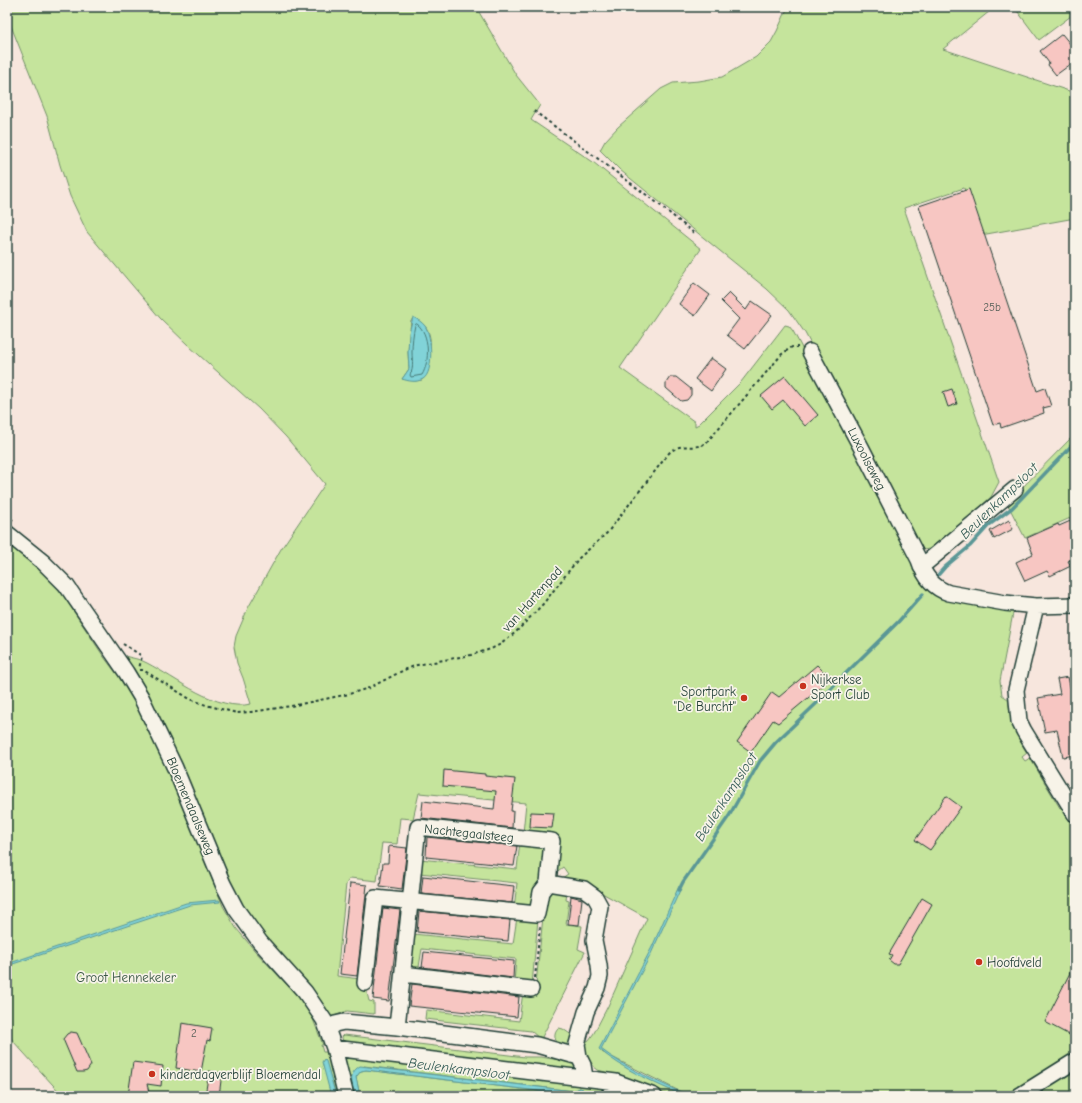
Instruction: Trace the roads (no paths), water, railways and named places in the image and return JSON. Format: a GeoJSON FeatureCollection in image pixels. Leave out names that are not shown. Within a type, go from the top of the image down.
{"type":"FeatureCollection","features":[{"type":"Feature","properties":{"kind":"street","name":"Luxoolseweg"},"geometry":{"type":"LineString","coordinates":[[810,352],[861,447],[919,560],[921,568],[927,578],[935,586],[942,591],[1005,603],[1036,606],[1075,605]]}},
{"type":"Feature","properties":{"kind":"street"},"geometry":{"type":"LineString","coordinates":[[921,568],[1015,489]]}},
{"type":"Feature","properties":{"kind":"street","name":"Bloemendaalseweg"},"geometry":{"type":"LineString","coordinates":[[7,533],[43,562],[66,586],[126,672],[141,697],[160,735],[236,909],[260,942],[305,992],[316,1007],[328,1029],[346,1096]]}},
{"type":"Feature","properties":{"kind":"street"},"geometry":{"type":"LineString","coordinates":[[1036,606],[1016,690],[1016,704],[1024,732],[1075,814]]}},
{"type":"Feature","properties":{"kind":"street","name":"Nachtegaalsteeg"},"geometry":{"type":"LineString","coordinates":[[397,1027],[403,974],[410,902],[418,827],[552,842],[548,883],[541,892],[537,914],[410,902]]}},
{"type":"Feature","properties":{"kind":"street"},"geometry":{"type":"LineString","coordinates":[[548,883],[584,888],[595,897],[600,906],[594,940],[600,965],[600,976],[597,988],[586,1012],[577,1044],[585,1077]]}},
{"type":"Feature","properties":{"kind":"street"},"geometry":{"type":"LineString","coordinates":[[365,983],[375,898],[410,902]]}},
{"type":"Feature","properties":{"kind":"street"},"geometry":{"type":"LineString","coordinates":[[403,974],[531,989]]}},
{"type":"Feature","properties":{"kind":"street"},"geometry":{"type":"LineString","coordinates":[[328,1029],[335,1024],[344,1022],[397,1027],[537,1045],[579,1057]]}},
{"type":"Feature","properties":{"kind":"street"},"geometry":{"type":"LineString","coordinates":[[334,1048],[585,1077],[616,1082],[654,1096]]}},
{"type":"Feature","properties":{"kind":"street"},"geometry":{"type":"LineString","coordinates":[[1019,1096],[1075,1061]]}},
{"type":"Feature","properties":{"kind":"street"},"geometry":{"type":"LineString","coordinates":[[609,1096],[616,1082]]}},
{"type":"Feature","properties":{"kind":"water"},"geometry":{"type":"Polygon","coordinates":[[[413,317],[425,326],[429,337],[431,354],[427,375],[420,380],[409,381],[402,379],[409,369],[409,333],[413,317]]]}},
{"type":"Feature","properties":{"kind":"water"},"geometry":{"type":"Polygon","coordinates":[[[679,886],[681,888],[650,956],[601,1049],[632,1069],[689,1096],[684,1096],[640,1076],[618,1063],[599,1049],[652,947],[679,886]]]}},
{"type":"Feature","properties":{"kind":"water"},"geometry":{"type":"Polygon","coordinates":[[[219,900],[220,902],[190,905],[7,966],[7,964],[186,903],[219,900]]]}},
{"type":"Feature","properties":{"kind":"water"},"geometry":{"type":"Polygon","coordinates":[[[324,1059],[326,1061],[336,1096],[331,1096],[322,1062],[324,1059]]]}},
{"type":"Feature","properties":{"kind":"water"},"geometry":{"type":"Polygon","coordinates":[[[360,1066],[573,1091],[580,1088],[583,1089],[577,1095],[571,1095],[366,1070],[361,1071],[356,1077],[360,1096],[356,1096],[352,1083],[352,1076],[353,1072],[360,1066]]]}},
{"type":"Feature","properties":{"kind":"waterway","name":"Beulenkampsloot"},"geometry":{"type":"LineString","coordinates":[[938,575],[945,567],[970,546],[989,525],[1012,508],[1075,442]]}},
{"type":"Feature","properties":{"kind":"waterway","name":"Beulenkampsloot"},"geometry":{"type":"LineString","coordinates":[[679,890],[729,816],[760,761],[776,742],[898,622],[923,594]]}},
{"type":"Feature","properties":{"kind":"place","name":"Nijkerkse Sport Club"},"geometry":{"type":"Point","coordinates":[803,686]}},
{"type":"Feature","properties":{"kind":"place","name":"Sportpark \"De Burcht\""},"geometry":{"type":"Point","coordinates":[744,698]}},
{"type":"Feature","properties":{"kind":"place","name":"Hoofdveld"},"geometry":{"type":"Point","coordinates":[979,962]}},
{"type":"Feature","properties":{"kind":"place","name":"kinderdagverblijf Bloemendal"},"geometry":{"type":"Point","coordinates":[152,1074]}},
{"type":"Feature","properties":{"kind":"park label","name":"Groot Hennekeler"},"geometry":{"type":"Point","coordinates":[126,977]}}]}
